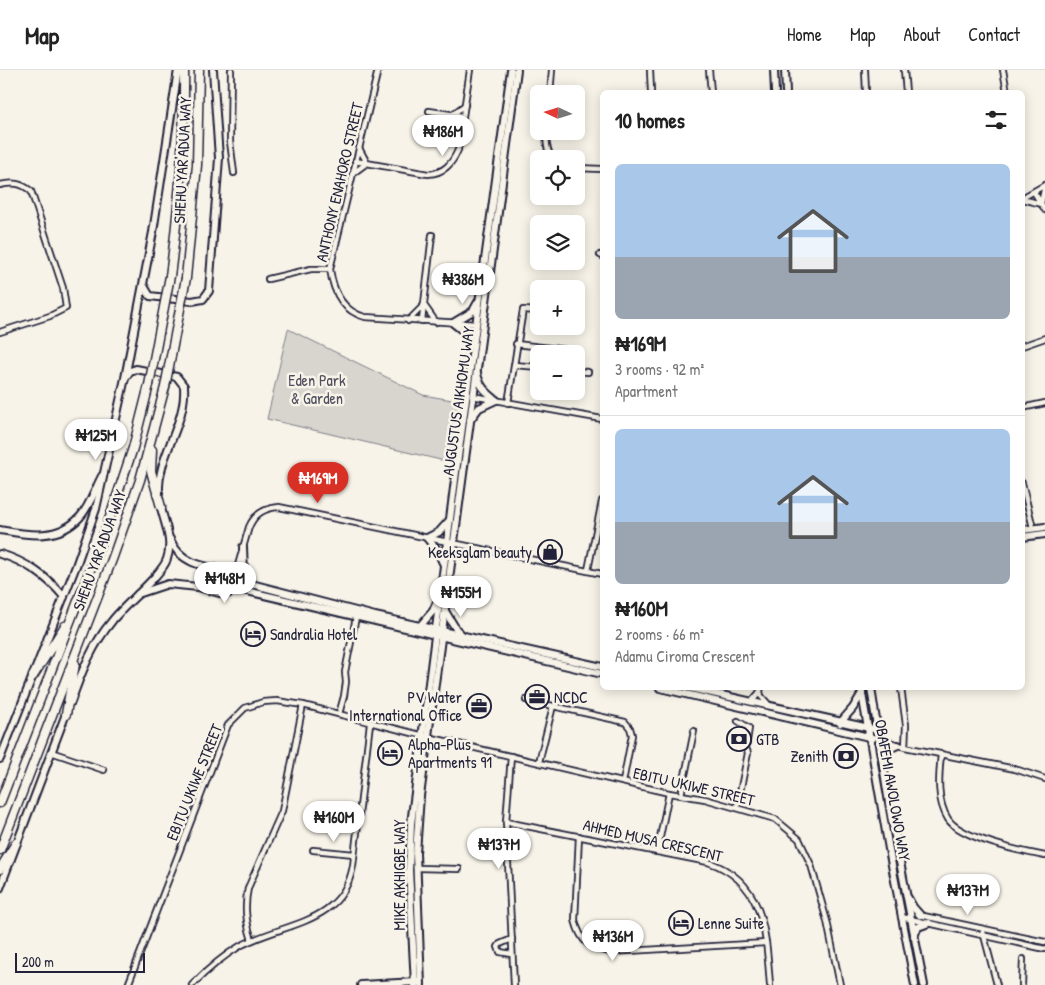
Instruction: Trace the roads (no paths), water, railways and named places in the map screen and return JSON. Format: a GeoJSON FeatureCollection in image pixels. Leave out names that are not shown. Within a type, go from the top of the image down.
{"type":"FeatureCollection","features":[{"type":"Feature","properties":{"kind":"highway","name":"SHEHU YAR'ADUA WAY"},"geometry":{"type":"LineString","coordinates":[[0,803],[107,526],[123,480],[149,385],[170,276],[176,232],[183,153],[184,70]]}},
{"type":"Feature","properties":{"kind":"highway","name":"SHEHU YAR'ADUA WAY"},"geometry":{"type":"LineString","coordinates":[[0,850],[126,522],[165,387],[186,278],[194,203],[199,70]]}},
{"type":"Feature","properties":{"kind":"highway"},"geometry":{"type":"LineString","coordinates":[[199,106],[206,70]]}},
{"type":"Feature","properties":{"kind":"highway"},"geometry":{"type":"LineString","coordinates":[[158,412],[151,462],[153,480],[161,507]]}},
{"type":"Feature","properties":{"kind":"highway"},"geometry":{"type":"LineString","coordinates":[[33,676],[74,612]]}},
{"type":"Feature","properties":{"kind":"highway"},"geometry":{"type":"LineString","coordinates":[[66,714],[84,629]]}},
{"type":"Feature","properties":{"kind":"highway"},"geometry":{"type":"LineString","coordinates":[[0,869],[16,843]]}},
{"type":"Feature","properties":{"kind":"street"},"geometry":{"type":"LineString","coordinates":[[0,759],[64,597],[97,506],[125,378],[159,200],[178,70]]}},
{"type":"Feature","properties":{"kind":"street"},"geometry":{"type":"LineString","coordinates":[[143,285],[150,296],[192,301],[203,299],[209,290],[218,158],[213,70]]}},
{"type":"Feature","properties":{"kind":"street"},"geometry":{"type":"LineString","coordinates":[[231,70],[230,141],[234,173]]}},
{"type":"Feature","properties":{"kind":"street","name":"ANTHONY ENAHORO STREET"},"geometry":{"type":"LineString","coordinates":[[378,70],[330,269],[337,295],[342,304],[358,315],[480,324]]}},
{"type":"Feature","properties":{"kind":"street"},"geometry":{"type":"LineString","coordinates":[[355,161],[428,174],[436,174],[444,170],[454,159],[458,150],[470,70]]}},
{"type":"Feature","properties":{"kind":"street","name":"AUGUSTUS AIKHOMU WAY"},"geometry":{"type":"LineString","coordinates":[[425,736],[433,647],[444,610],[450,542],[469,424],[469,395],[476,369],[481,294],[510,70]]}},
{"type":"Feature","properties":{"kind":"street","name":"AUGUSTUS AIKHOMU WAY"},"geometry":{"type":"LineString","coordinates":[[425,736],[439,653],[440,593],[450,542],[449,521],[469,395],[473,351],[480,324],[517,70]]}},
{"type":"Feature","properties":{"kind":"street"},"geometry":{"type":"LineString","coordinates":[[551,85],[552,70]]}},
{"type":"Feature","properties":{"kind":"street"},"geometry":{"type":"LineString","coordinates":[[650,70],[652,90]]}},
{"type":"Feature","properties":{"kind":"street"},"geometry":{"type":"LineString","coordinates":[[709,70],[711,90]]}},
{"type":"Feature","properties":{"kind":"street"},"geometry":{"type":"LineString","coordinates":[[774,70],[775,90]]}},
{"type":"Feature","properties":{"kind":"street"},"geometry":{"type":"LineString","coordinates":[[785,70],[786,90]]}},
{"type":"Feature","properties":{"kind":"street"},"geometry":{"type":"LineString","coordinates":[[866,70],[866,90]]}},
{"type":"Feature","properties":{"kind":"street"},"geometry":{"type":"LineString","coordinates":[[904,70],[907,90]]}},
{"type":"Feature","properties":{"kind":"street"},"geometry":{"type":"LineString","coordinates":[[1003,70],[1007,90]]}},
{"type":"Feature","properties":{"kind":"street"},"geometry":{"type":"LineString","coordinates":[[453,114],[465,106]]}},
{"type":"Feature","properties":{"kind":"street"},"geometry":{"type":"LineString","coordinates":[[429,111],[463,116]]}},
{"type":"Feature","properties":{"kind":"street"},"geometry":{"type":"LineString","coordinates":[[453,114],[462,125]]}},
{"type":"Feature","properties":{"kind":"street"},"geometry":{"type":"LineString","coordinates":[[359,147],[367,163]]}},
{"type":"Feature","properties":{"kind":"street"},"geometry":{"type":"LineString","coordinates":[[352,174],[367,163]]}},
{"type":"Feature","properties":{"kind":"street"},"geometry":{"type":"LineString","coordinates":[[585,168],[600,169]]}},
{"type":"Feature","properties":{"kind":"street"},"geometry":{"type":"LineString","coordinates":[[0,185],[10,182],[17,183],[31,191],[63,288],[66,308],[50,316],[0,332]]}},
{"type":"Feature","properties":{"kind":"street"},"geometry":{"type":"LineString","coordinates":[[1025,196],[1045,185]]}},
{"type":"Feature","properties":{"kind":"street"},"geometry":{"type":"LineString","coordinates":[[1041,204],[1045,185]]}},
{"type":"Feature","properties":{"kind":"street"},"geometry":{"type":"LineString","coordinates":[[1034,192],[1045,210]]}},
{"type":"Feature","properties":{"kind":"street"},"geometry":{"type":"LineString","coordinates":[[1025,199],[1041,204]]}},
{"type":"Feature","properties":{"kind":"street"},"geometry":{"type":"LineString","coordinates":[[422,321],[432,235]]}},
{"type":"Feature","properties":{"kind":"street"},"geometry":{"type":"LineString","coordinates":[[268,278],[311,269],[330,269]]}},
{"type":"Feature","properties":{"kind":"street"},"geometry":{"type":"LineString","coordinates":[[473,351],[467,334],[453,323],[473,311],[481,294]]}},
{"type":"Feature","properties":{"kind":"street"},"geometry":{"type":"LineString","coordinates":[[408,320],[424,305]]}},
{"type":"Feature","properties":{"kind":"street"},"geometry":{"type":"LineString","coordinates":[[424,305],[436,322]]}},
{"type":"Feature","properties":{"kind":"street"},"geometry":{"type":"LineString","coordinates":[[508,403],[523,310],[530,310]]}},
{"type":"Feature","properties":{"kind":"street"},"geometry":{"type":"LineString","coordinates":[[1025,345],[1045,338]]}},
{"type":"Feature","properties":{"kind":"street"},"geometry":{"type":"LineString","coordinates":[[516,344],[530,346]]}},
{"type":"Feature","properties":{"kind":"street"},"geometry":{"type":"LineString","coordinates":[[514,365],[530,367]]}},
{"type":"Feature","properties":{"kind":"street"},"geometry":{"type":"LineString","coordinates":[[0,888],[82,672],[97,642],[111,622],[167,560],[169,549],[167,531],[158,490],[164,461],[180,414],[184,386],[177,377],[136,369],[130,371],[125,378]]}},
{"type":"Feature","properties":{"kind":"street"},"geometry":{"type":"LineString","coordinates":[[476,369],[480,384],[496,400]]}},
{"type":"Feature","properties":{"kind":"street"},"geometry":{"type":"LineString","coordinates":[[469,395],[600,419]]}},
{"type":"Feature","properties":{"kind":"street"},"geometry":{"type":"LineString","coordinates":[[469,424],[479,408],[496,400]]}},
{"type":"Feature","properties":{"kind":"street"},"geometry":{"type":"LineString","coordinates":[[1025,407],[1045,403]]}},
{"type":"Feature","properties":{"kind":"street"},"geometry":{"type":"LineString","coordinates":[[0,530],[29,536],[62,531],[81,516],[106,468]]}},
{"type":"Feature","properties":{"kind":"street"},"geometry":{"type":"LineString","coordinates":[[1025,495],[1033,528]]}},
{"type":"Feature","properties":{"kind":"street"},"geometry":{"type":"LineString","coordinates":[[88,502],[97,506]]}},
{"type":"Feature","properties":{"kind":"street"},"geometry":{"type":"LineString","coordinates":[[236,589],[243,547],[252,520],[261,511],[280,507],[600,573]]}},
{"type":"Feature","properties":{"kind":"street"},"geometry":{"type":"LineString","coordinates":[[588,570],[600,511]]}},
{"type":"Feature","properties":{"kind":"street"},"geometry":{"type":"LineString","coordinates":[[427,538],[439,532],[449,521]]}},
{"type":"Feature","properties":{"kind":"street"},"geometry":{"type":"LineString","coordinates":[[1025,529],[1045,527]]}},
{"type":"Feature","properties":{"kind":"street"},"geometry":{"type":"LineString","coordinates":[[167,531],[180,556],[194,563],[219,569],[254,586],[419,629],[429,639],[433,647]]}},
{"type":"Feature","properties":{"kind":"street"},"geometry":{"type":"LineString","coordinates":[[1025,537],[1045,534]]}},
{"type":"Feature","properties":{"kind":"street"},"geometry":{"type":"LineString","coordinates":[[427,538],[437,550],[444,565]]}},
{"type":"Feature","properties":{"kind":"street"},"geometry":{"type":"LineString","coordinates":[[243,547],[244,572],[250,583],[254,586]]}},
{"type":"Feature","properties":{"kind":"street"},"geometry":{"type":"LineString","coordinates":[[0,554],[11,557],[46,577],[64,597]]}},
{"type":"Feature","properties":{"kind":"street"},"geometry":{"type":"LineString","coordinates":[[136,595],[168,584],[223,594],[236,589],[356,617],[600,667]]}},
{"type":"Feature","properties":{"kind":"street"},"geometry":{"type":"LineString","coordinates":[[419,629],[433,611],[440,593]]}},
{"type":"Feature","properties":{"kind":"street"},"geometry":{"type":"LineString","coordinates":[[444,610],[461,638]]}},
{"type":"Feature","properties":{"kind":"street"},"geometry":{"type":"LineString","coordinates":[[339,714],[344,696],[345,672],[356,617]]}},
{"type":"Feature","properties":{"kind":"street"},"geometry":{"type":"LineString","coordinates":[[439,653],[444,646],[461,638],[600,673]]}},
{"type":"Feature","properties":{"kind":"street"},"geometry":{"type":"LineString","coordinates":[[668,690],[880,739],[905,747],[1015,769],[1045,779]]}},
{"type":"Feature","properties":{"kind":"street"},"geometry":{"type":"LineString","coordinates":[[700,690],[878,730]]}},
{"type":"Feature","properties":{"kind":"street"},"geometry":{"type":"LineString","coordinates":[[752,701],[760,690]]}},
{"type":"Feature","properties":{"kind":"street"},"geometry":{"type":"LineString","coordinates":[[760,690],[761,696],[769,705]]}},
{"type":"Feature","properties":{"kind":"street"},"geometry":{"type":"LineString","coordinates":[[840,723],[853,708],[861,690]]}},
{"type":"Feature","properties":{"kind":"street","name":"OBAFEMI AWOLOWO WAY"},"geometry":{"type":"LineString","coordinates":[[861,690],[915,985]]}},
{"type":"Feature","properties":{"kind":"street","name":"OBAFEMI AWOLOWO WAY"},"geometry":{"type":"LineString","coordinates":[[871,690],[909,916],[924,985]]}},
{"type":"Feature","properties":{"kind":"street"},"geometry":{"type":"LineString","coordinates":[[901,690],[906,725],[905,747]]}},
{"type":"Feature","properties":{"kind":"street"},"geometry":{"type":"LineString","coordinates":[[526,700],[625,722],[630,728],[632,735],[623,782]]}},
{"type":"Feature","properties":{"kind":"street","name":"EBITU UKIWE STREET"},"geometry":{"type":"LineString","coordinates":[[128,985],[228,725],[245,708],[263,702],[277,701],[303,705],[370,723],[669,793],[705,799],[775,819],[799,839],[811,864],[840,985]]}},
{"type":"Feature","properties":{"kind":"street"},"geometry":{"type":"LineString","coordinates":[[252,940],[247,924],[246,899],[248,888],[284,802],[303,705]]}},
{"type":"Feature","properties":{"kind":"street"},"geometry":{"type":"LineString","coordinates":[[539,762],[553,706]]}},
{"type":"Feature","properties":{"kind":"street"},"geometry":{"type":"LineString","coordinates":[[737,807],[748,753],[746,748],[749,728],[738,721]]}},
{"type":"Feature","properties":{"kind":"street"},"geometry":{"type":"LineString","coordinates":[[192,985],[225,956],[239,947],[326,911],[343,894],[351,878],[370,723]]}},
{"type":"Feature","properties":{"kind":"street"},"geometry":{"type":"LineString","coordinates":[[680,795],[694,731]]}},
{"type":"Feature","properties":{"kind":"street","name":"MIKE AKHIGBE WAY"},"geometry":{"type":"LineString","coordinates":[[418,984],[416,853],[425,736]]}},
{"type":"Feature","properties":{"kind":"street","name":"MIKE AKHIGBE WAY"},"geometry":{"type":"LineString","coordinates":[[418,984],[410,847],[413,801],[425,736]]}},
{"type":"Feature","properties":{"kind":"street"},"geometry":{"type":"LineString","coordinates":[[882,760],[889,749],[898,745]]}},
{"type":"Feature","properties":{"kind":"street"},"geometry":{"type":"LineString","coordinates":[[51,752],[104,770]]}},
{"type":"Feature","properties":{"kind":"street"},"geometry":{"type":"LineString","coordinates":[[941,754],[938,788],[948,819],[955,827],[971,835],[1045,856]]}},
{"type":"Feature","properties":{"kind":"street"},"geometry":{"type":"LineString","coordinates":[[512,756],[506,822],[514,985]]}},
{"type":"Feature","properties":{"kind":"street"},"geometry":{"type":"LineString","coordinates":[[657,852],[669,793]]}},
{"type":"Feature","properties":{"kind":"street","name":"AHMED MUSA CRESCENT"},"geometry":{"type":"LineString","coordinates":[[506,822],[708,862],[730,872],[739,880],[756,903],[762,919],[770,985]]}},
{"type":"Feature","properties":{"kind":"street"},"geometry":{"type":"LineString","coordinates":[[579,836],[575,920],[578,932],[594,948],[611,952],[766,943]]}},
{"type":"Feature","properties":{"kind":"street"},"geometry":{"type":"LineString","coordinates":[[313,850],[354,854]]}},
{"type":"Feature","properties":{"kind":"street"},"geometry":{"type":"LineString","coordinates":[[417,868],[458,869]]}},
{"type":"Feature","properties":{"kind":"street"},"geometry":{"type":"LineString","coordinates":[[904,885],[913,907],[920,915]]}},
{"type":"Feature","properties":{"kind":"street"},"geometry":{"type":"LineString","coordinates":[[901,914],[929,923],[1045,949]]}},
{"type":"Feature","properties":{"kind":"street"},"geometry":{"type":"LineString","coordinates":[[909,916],[920,915],[1045,942]]}},
{"type":"Feature","properties":{"kind":"street"},"geometry":{"type":"LineString","coordinates":[[914,940],[918,927],[929,923]]}},
{"type":"Feature","properties":{"kind":"street"},"geometry":{"type":"LineString","coordinates":[[982,929],[997,985]]}},
{"type":"Feature","properties":{"kind":"street"},"geometry":{"type":"LineString","coordinates":[[512,939],[498,946],[500,952],[512,954]]}},
{"type":"Feature","properties":{"kind":"street"},"geometry":{"type":"LineString","coordinates":[[1022,985],[1023,959]]}},
{"type":"Feature","properties":{"kind":"street"},"geometry":{"type":"LineString","coordinates":[[361,985],[418,984]]}},
{"type":"Feature","properties":{"kind":"place","name":"Keeksglam beauty"},"geometry":{"type":"Point","coordinates":[550,552]}},
{"type":"Feature","properties":{"kind":"place","name":"Sandralia Hotel"},"geometry":{"type":"Point","coordinates":[253,634]}},
{"type":"Feature","properties":{"kind":"place","name":"NCDC"},"geometry":{"type":"Point","coordinates":[537,697]}},
{"type":"Feature","properties":{"kind":"place","name":"PV Water International Office"},"geometry":{"type":"Point","coordinates":[479,706]}},
{"type":"Feature","properties":{"kind":"place","name":"GTB"},"geometry":{"type":"Point","coordinates":[739,739]}},
{"type":"Feature","properties":{"kind":"place","name":"Alpha-Plus Apartments 91"},"geometry":{"type":"Point","coordinates":[390,753]}},
{"type":"Feature","properties":{"kind":"place","name":"Zenith"},"geometry":{"type":"Point","coordinates":[846,756]}},
{"type":"Feature","properties":{"kind":"place","name":"Lenne Suite"},"geometry":{"type":"Point","coordinates":[681,923]}},
{"type":"Feature","properties":{"kind":"park label","name":"Eden Park & Garden"},"geometry":{"type":"Point","coordinates":[317,389]}}]}
